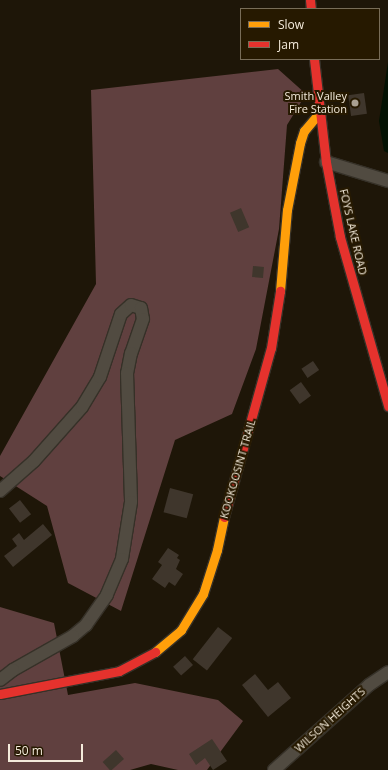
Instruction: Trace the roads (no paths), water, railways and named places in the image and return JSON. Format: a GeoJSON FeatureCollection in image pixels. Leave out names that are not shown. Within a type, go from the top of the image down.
{"type":"FeatureCollection","features":[{"type":"Feature","properties":{"kind":"street","name":"FOYS LAKE ROAD"},"geometry":{"type":"LineString","coordinates":[[314,60],[319,113],[326,162],[349,274],[388,406]]}},
{"type":"Feature","properties":{"kind":"street","name":"KOOKOOSINT TRAIL"},"geometry":{"type":"LineString","coordinates":[[0,694],[119,671],[131,666],[164,647],[181,630],[194,611],[203,594],[217,550],[227,504],[271,348],[284,266],[287,210],[300,143],[304,132],[319,113]]}},
{"type":"Feature","properties":{"kind":"street"},"geometry":{"type":"LineString","coordinates":[[326,162],[388,181]]}},
{"type":"Feature","properties":{"kind":"street"},"geometry":{"type":"LineString","coordinates":[[0,491],[34,461],[82,407],[100,376],[122,314],[131,304],[141,308],[143,319],[131,352],[127,373],[131,502],[122,559],[107,595],[86,625],[67,640],[13,670],[0,680]]}},
{"type":"Feature","properties":{"kind":"street","name":"WILSON HEIGHTS"},"geometry":{"type":"LineString","coordinates":[[274,770],[369,685],[388,672]]}},
{"type":"Feature","properties":{"kind":"place","name":"Smith Valley Fire Station"},"geometry":{"type":"Point","coordinates":[355,103]}}]}
